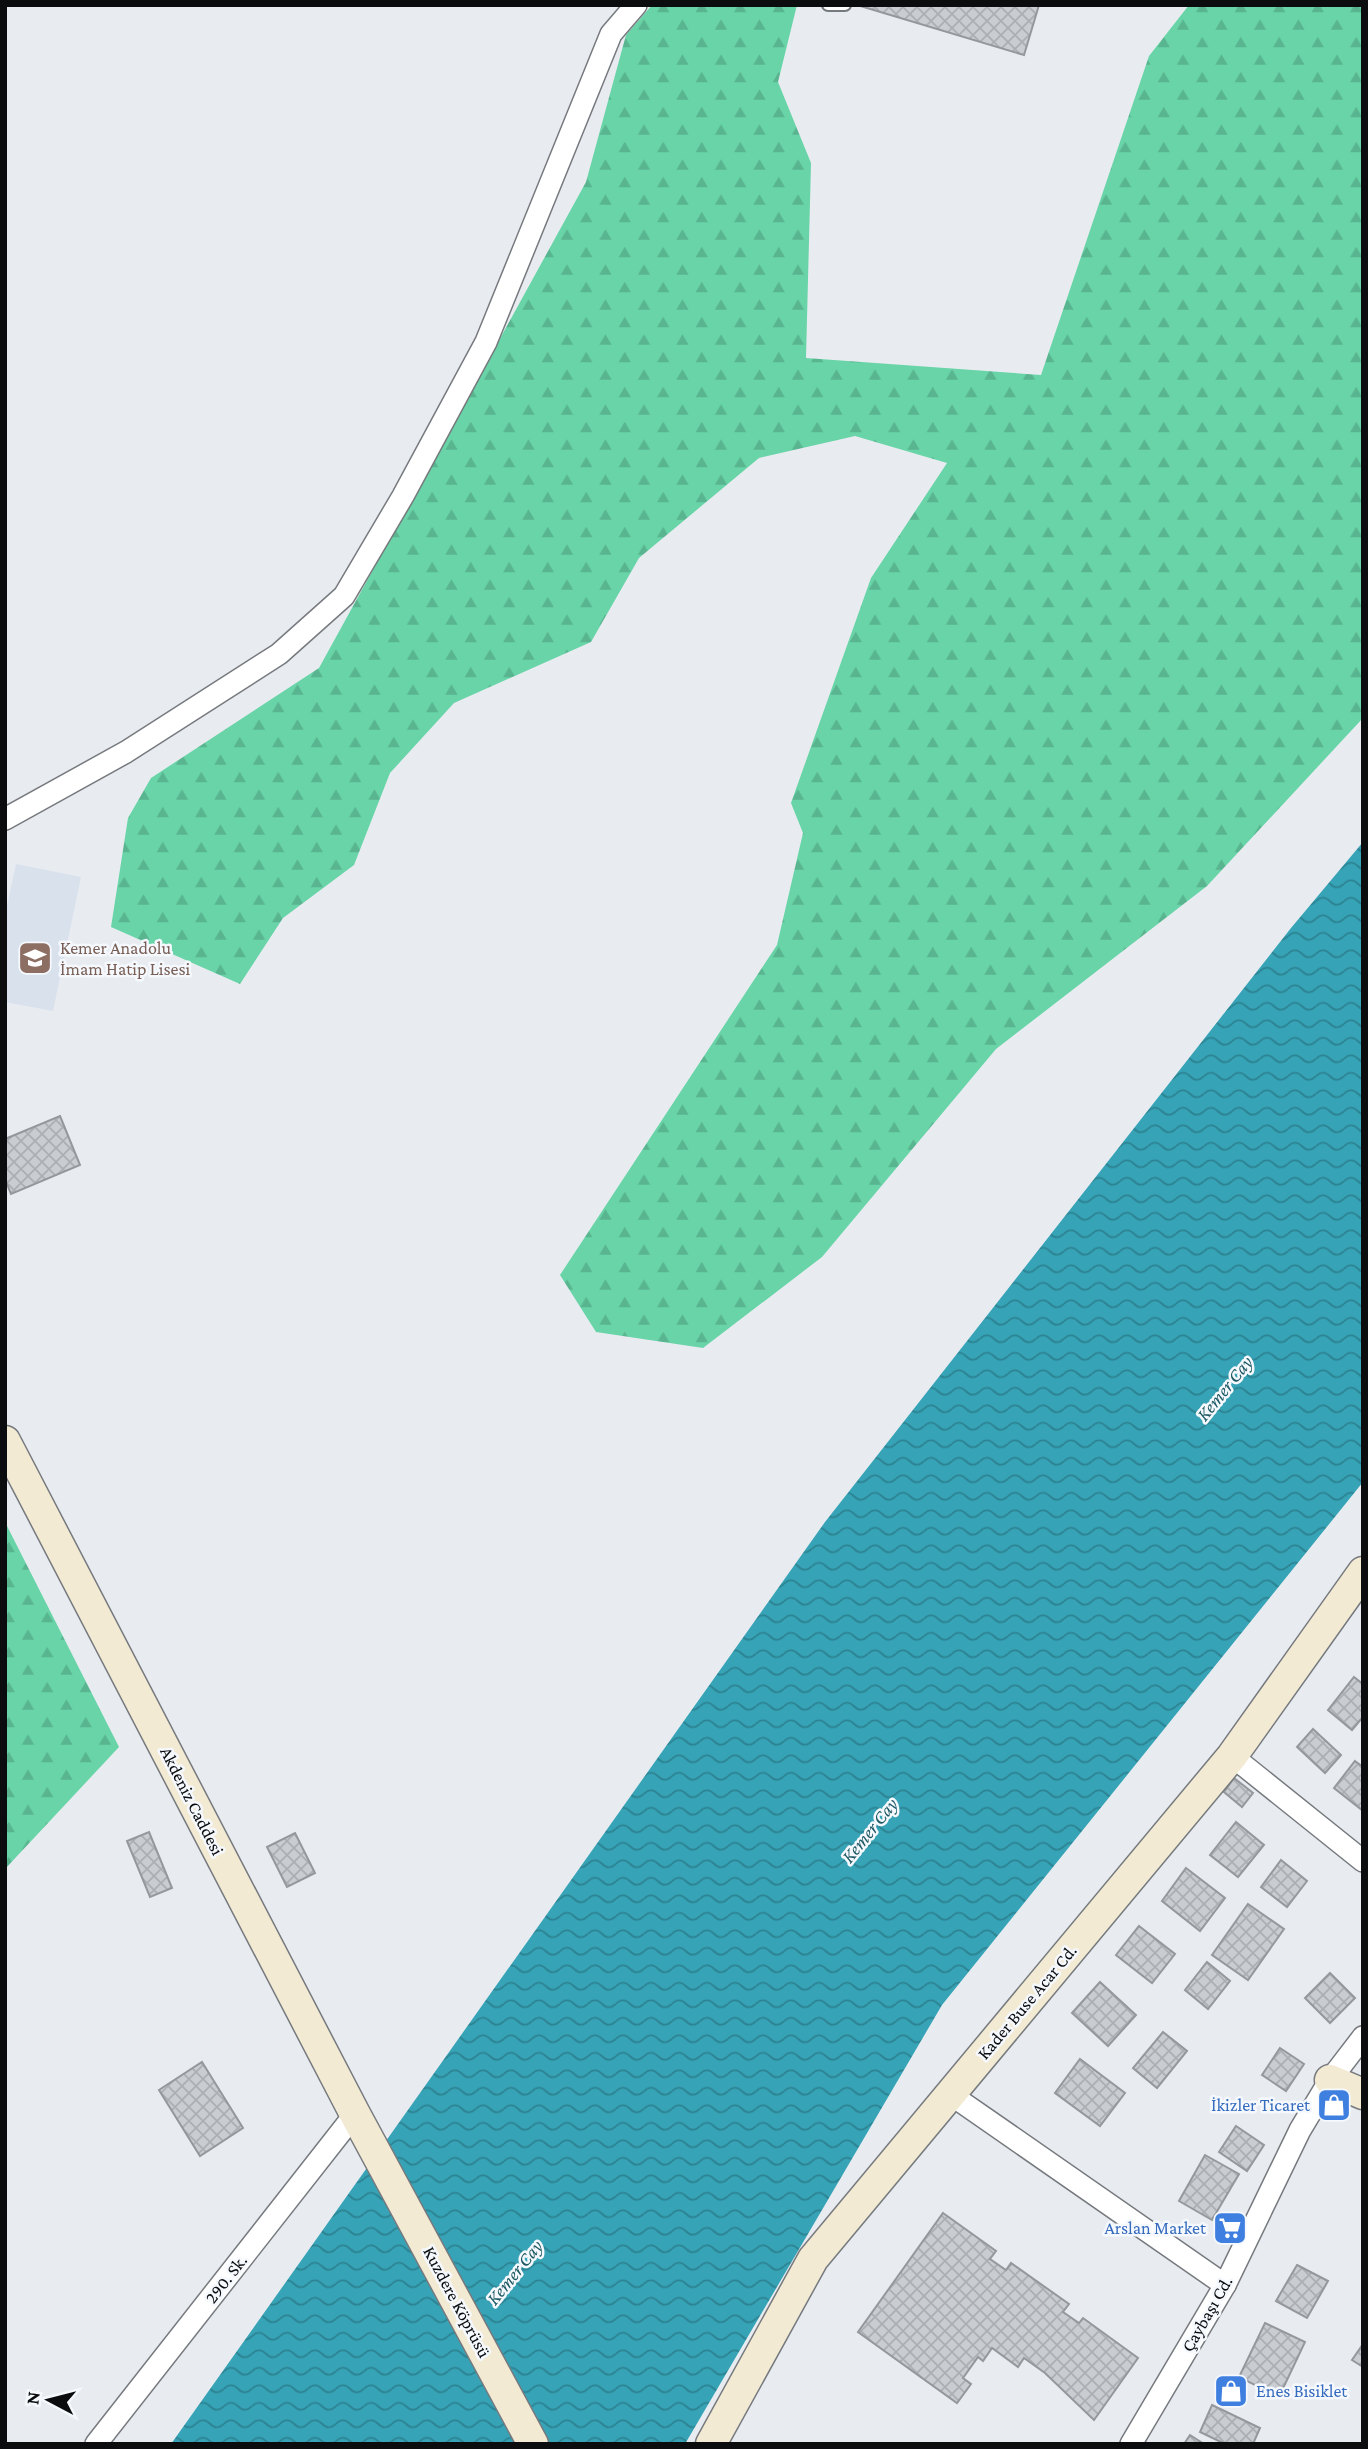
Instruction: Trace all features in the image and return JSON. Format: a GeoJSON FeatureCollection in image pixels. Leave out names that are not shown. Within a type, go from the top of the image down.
{"type":"FeatureCollection","features":[{"type":"Feature","properties":{"kind":"street"},"geometry":{"type":"LineString","coordinates":[[5,819],[126,752],[279,653],[344,596],[403,496],[486,342],[611,34],[636,5]]}},
{"type":"Feature","properties":{"kind":"street","name":"Akdeniz Caddesi"},"geometry":{"type":"LineString","coordinates":[[5,1441],[355,2114],[381,2159]]}},
{"type":"Feature","properties":{"kind":"street","name":"Kader Buse Acar Cd."},"geometry":{"type":"LineString","coordinates":[[711,2444],[813,2259],[1232,1756],[1363,1572]]}},
{"type":"Feature","properties":{"kind":"street"},"geometry":{"type":"LineString","coordinates":[[1232,1756],[1363,1861]]}},
{"type":"Feature","properties":{"kind":"street","name":"Çaybaşı Cd."},"geometry":{"type":"LineString","coordinates":[[1131,2444],[1225,2286],[1300,2130],[1330,2080],[1363,2037]]}},
{"type":"Feature","properties":{"kind":"street"},"geometry":{"type":"LineString","coordinates":[[1330,2080],[1363,2094]]}},
{"type":"Feature","properties":{"kind":"street"},"geometry":{"type":"LineString","coordinates":[[950,2094],[1225,2286]]}},
{"type":"Feature","properties":{"kind":"street","name":"290. Sk."},"geometry":{"type":"LineString","coordinates":[[96,2444],[355,2114]]}},
{"type":"Feature","properties":{"kind":"street","name":"Kuzdere Köprüsü"},"geometry":{"type":"LineString","coordinates":[[381,2159],[533,2444]]}},
{"type":"Feature","properties":{"kind":"lane"},"geometry":{"type":"LineString","coordinates":[[828,5],[845,5]]}},
{"type":"Feature","properties":{"kind":"shaded area","name":"Kemer Anadolu İmam Hatip Lisesi"},"geometry":{"type":"Polygon","coordinates":[[[16,864],[81,877],[53,1011],[5,1002],[5,915],[16,864]]]}},
{"type":"Feature","properties":{"kind":"green space"},"geometry":{"type":"Polygon","coordinates":[[[652,5],[797,5],[778,82],[811,163],[806,358],[1041,375],[1149,56],[1189,5],[1363,5],[1363,718],[1207,886],[996,1049],[822,1257],[703,1348],[596,1332],[560,1275],[777,945],[803,833],[791,803],[871,578],[947,463],[855,436],[759,458],[639,558],[591,642],[454,703],[390,773],[354,865],[283,918],[240,984],[111,927],[128,818],[151,778],[319,668],[586,182],[626,35],[652,5]]]}},
{"type":"Feature","properties":{"kind":"green space"},"geometry":{"type":"Polygon","coordinates":[[[5,1522],[119,1747],[5,1869],[5,1522]]]}},
{"type":"Feature","properties":{"kind":"water","name":"Kemer Cay"},"geometry":{"type":"Polygon","coordinates":[[[1363,842],[1363,1482],[942,2005],[685,2444],[171,2444],[825,1522],[1291,928],[1363,842]]]}},
{"type":"Feature","properties":{"kind":"building"},"geometry":{"type":"Polygon","coordinates":[[[857,5],[1039,5],[1024,55],[857,5]]]}},
{"type":"Feature","properties":{"kind":"building"},"geometry":{"type":"Polygon","coordinates":[[[60,1116],[80,1165],[11,1194],[5,1179],[5,1139],[60,1116]]]}},
{"type":"Feature","properties":{"kind":"building"},"geometry":{"type":"Polygon","coordinates":[[[1354,1677],[1363,1684],[1363,1717],[1352,1730],[1328,1710],[1354,1677]]]}},
{"type":"Feature","properties":{"kind":"building"},"geometry":{"type":"Polygon","coordinates":[[[1313,1729],[1341,1755],[1325,1773],[1297,1747],[1313,1729]]]}},
{"type":"Feature","properties":{"kind":"building"},"geometry":{"type":"Polygon","coordinates":[[[1355,1761],[1363,1767],[1363,1811],[1334,1788],[1355,1761]]]}},
{"type":"Feature","properties":{"kind":"building"},"geometry":{"type":"Polygon","coordinates":[[[1234,1778],[1253,1793],[1242,1807],[1224,1792],[1234,1778]]]}},
{"type":"Feature","properties":{"kind":"building"},"geometry":{"type":"Polygon","coordinates":[[[1236,1822],[1264,1845],[1238,1877],[1210,1855],[1236,1822]]]}},
{"type":"Feature","properties":{"kind":"building"},"geometry":{"type":"Polygon","coordinates":[[[149,1832],[172,1888],[150,1897],[127,1841],[149,1832]]]}},
{"type":"Feature","properties":{"kind":"building"},"geometry":{"type":"Polygon","coordinates":[[[295,1833],[315,1873],[287,1887],[267,1847],[295,1833]]]}},
{"type":"Feature","properties":{"kind":"building"},"geometry":{"type":"Polygon","coordinates":[[[1281,1860],[1307,1881],[1287,1907],[1261,1887],[1281,1860]]]}},
{"type":"Feature","properties":{"kind":"building"},"geometry":{"type":"Polygon","coordinates":[[[1186,1868],[1225,1898],[1200,1931],[1162,1901],[1186,1868]]]}},
{"type":"Feature","properties":{"kind":"building"},"geometry":{"type":"Polygon","coordinates":[[[1248,1904],[1284,1929],[1248,1980],[1212,1955],[1248,1904]]]}},
{"type":"Feature","properties":{"kind":"building"},"geometry":{"type":"Polygon","coordinates":[[[1139,1926],[1175,1954],[1152,1983],[1116,1955],[1139,1926]]]}},
{"type":"Feature","properties":{"kind":"building"},"geometry":{"type":"Polygon","coordinates":[[[1207,1962],[1230,1981],[1208,2009],[1185,1990],[1207,1962]]]}},
{"type":"Feature","properties":{"kind":"building"},"geometry":{"type":"Polygon","coordinates":[[[1330,1973],[1355,1998],[1330,2023],[1305,1998],[1330,1973]]]}},
{"type":"Feature","properties":{"kind":"building"},"geometry":{"type":"Polygon","coordinates":[[[1100,1982],[1136,2015],[1108,2046],[1072,2013],[1100,1982]]]}},
{"type":"Feature","properties":{"kind":"building"},"geometry":{"type":"Polygon","coordinates":[[[1163,2032],[1187,2051],[1157,2088],[1133,2068],[1163,2032]]]}},
{"type":"Feature","properties":{"kind":"building"},"geometry":{"type":"Polygon","coordinates":[[[1280,2048],[1304,2064],[1286,2091],[1262,2075],[1280,2048]]]}},
{"type":"Feature","properties":{"kind":"building"},"geometry":{"type":"Polygon","coordinates":[[[1080,2059],[1125,2093],[1100,2126],[1055,2093],[1080,2059]]]}},
{"type":"Feature","properties":{"kind":"building"},"geometry":{"type":"Polygon","coordinates":[[[202,2062],[243,2128],[200,2156],[159,2090],[202,2062]]]}},
{"type":"Feature","properties":{"kind":"building"},"geometry":{"type":"Polygon","coordinates":[[[1236,2126],[1264,2145],[1247,2171],[1219,2152],[1236,2126]]]}},
{"type":"Feature","properties":{"kind":"building"},"geometry":{"type":"Polygon","coordinates":[[[1205,2155],[1239,2174],[1212,2220],[1179,2201],[1205,2155]]]}},
{"type":"Feature","properties":{"kind":"building"},"geometry":{"type":"Polygon","coordinates":[[[943,2213],[996,2251],[990,2259],[1006,2270],[1011,2263],[1069,2304],[1063,2312],[1079,2323],[1083,2318],[1138,2358],[1094,2420],[1045,2373],[1024,2358],[1018,2367],[992,2348],[983,2361],[978,2357],[963,2378],[971,2384],[957,2403],[858,2332],[943,2213]]]}},
{"type":"Feature","properties":{"kind":"building"},"geometry":{"type":"Polygon","coordinates":[[[1297,2265],[1328,2281],[1307,2318],[1276,2301],[1297,2265]]]}},
{"type":"Feature","properties":{"kind":"building"},"geometry":{"type":"Polygon","coordinates":[[[1265,2323],[1305,2342],[1279,2397],[1239,2377],[1265,2323]]]}},
{"type":"Feature","properties":{"kind":"building"},"geometry":{"type":"Polygon","coordinates":[[[1363,2344],[1363,2367],[1352,2360],[1363,2344]]]}},
{"type":"Feature","properties":{"kind":"building"},"geometry":{"type":"Polygon","coordinates":[[[1212,2405],[1260,2428],[1253,2444],[1225,2444],[1200,2432],[1212,2405]]]}},
{"type":"Feature","properties":{"kind":"building"},"geometry":{"type":"Polygon","coordinates":[[[1190,2435],[1204,2444],[1184,2444],[1190,2435]]]}},
{"type":"Feature","properties":{"kind":"place","name":"Kemer Anadolu İmam Hatip Lisesi"},"geometry":{"type":"Point","coordinates":[35,958]}},
{"type":"Feature","properties":{"kind":"place","name":"İkizler Ticaret"},"geometry":{"type":"Point","coordinates":[1334,2105]}},
{"type":"Feature","properties":{"kind":"place","name":"Arslan Market"},"geometry":{"type":"Point","coordinates":[1230,2228]}},
{"type":"Feature","properties":{"kind":"place","name":"Enes Bisiklet"},"geometry":{"type":"Point","coordinates":[1231,2391]}}]}
